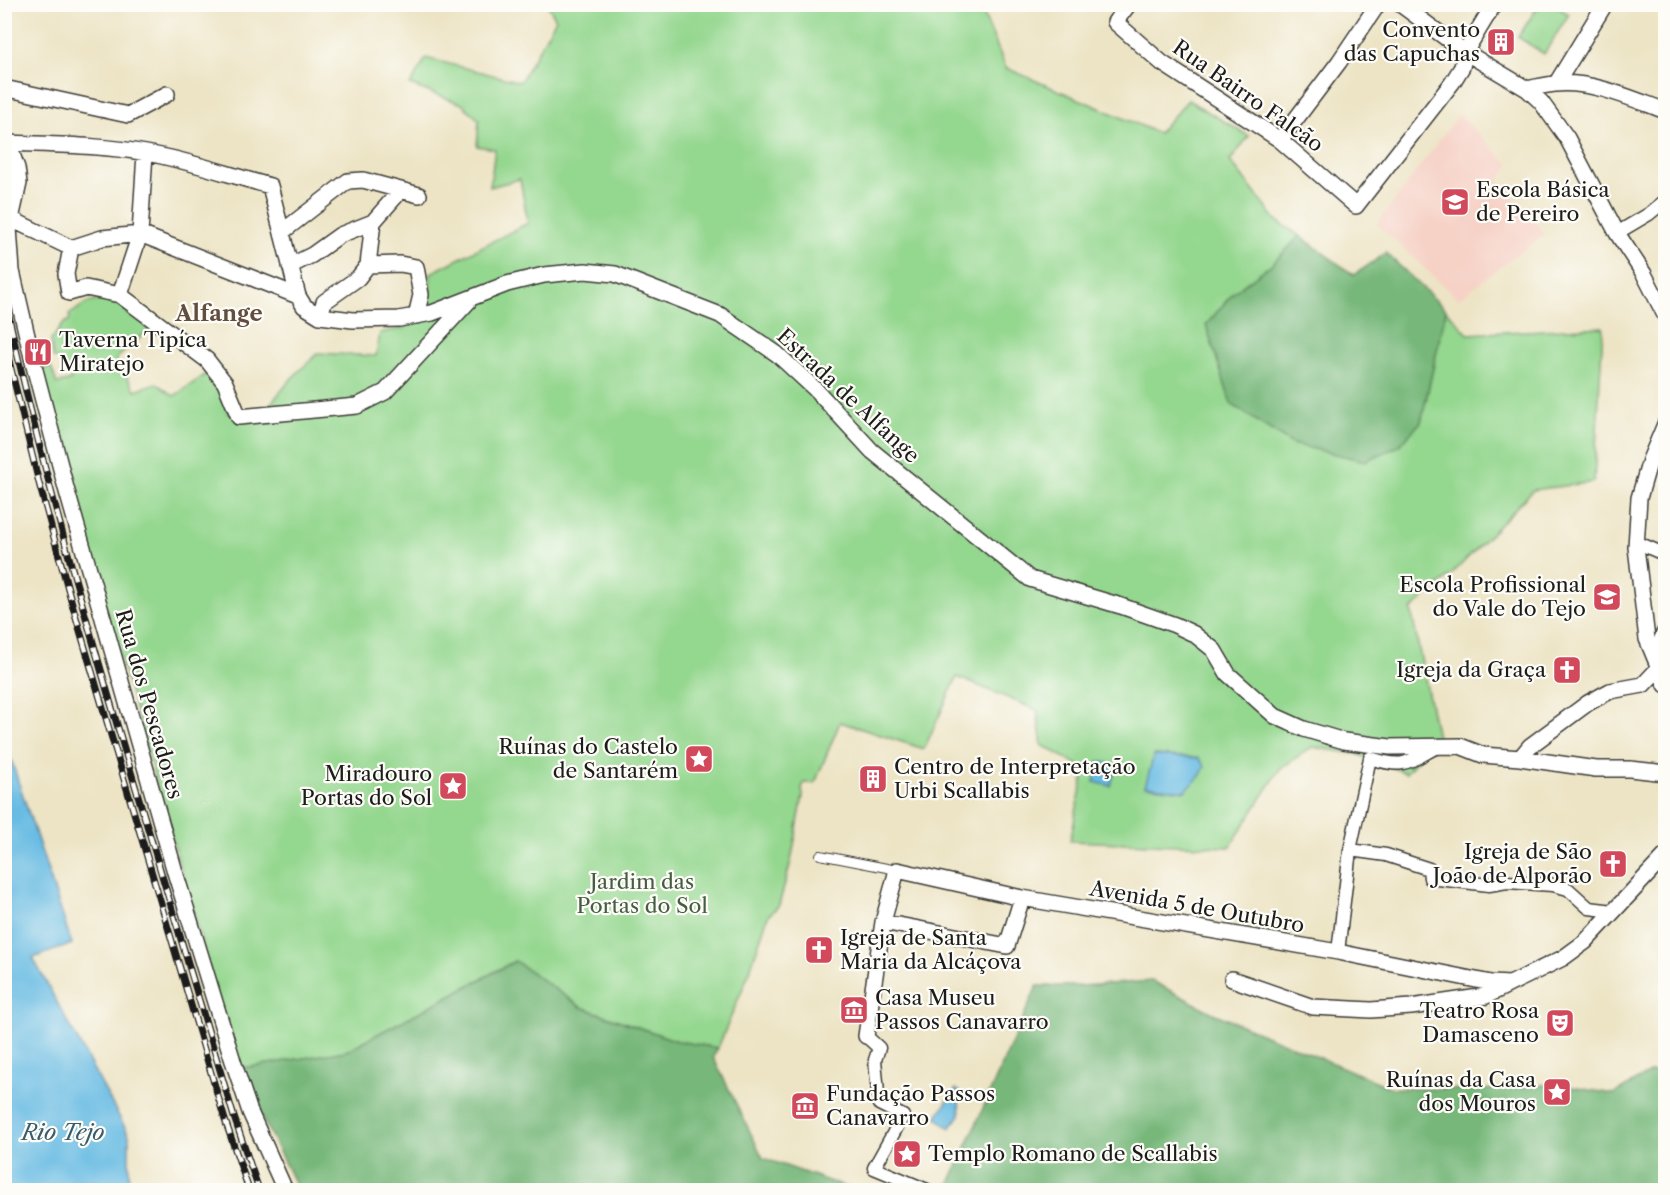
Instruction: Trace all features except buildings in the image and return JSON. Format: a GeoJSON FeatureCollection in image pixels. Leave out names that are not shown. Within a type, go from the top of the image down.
{"type":"FeatureCollection","features":[{"type":"Feature","properties":{"kind":"street","name":"Rua Bairro Falcão"},"geometry":{"type":"LineString","coordinates":[[1129,4],[1115,22],[1162,63],[1280,140],[1356,206],[1452,83],[1462,67],[1465,52]]}},
{"type":"Feature","properties":{"kind":"street"},"geometry":{"type":"LineString","coordinates":[[1280,140],[1339,62],[1378,4]]}},
{"type":"Feature","properties":{"kind":"street"},"geometry":{"type":"LineString","coordinates":[[1400,4],[1465,52],[1527,89],[1541,102],[1567,138],[1617,233],[1644,274],[1665,317]]}},
{"type":"Feature","properties":{"kind":"street"},"geometry":{"type":"LineString","coordinates":[[1465,52],[1494,4]]}},
{"type":"Feature","properties":{"kind":"street"},"geometry":{"type":"LineString","coordinates":[[1556,84],[1605,4]]}},
{"type":"Feature","properties":{"kind":"street"},"geometry":{"type":"LineString","coordinates":[[1527,89],[1569,84],[1623,95],[1665,111]]}},
{"type":"Feature","properties":{"kind":"street"},"geometry":{"type":"LineString","coordinates":[[4,88],[128,115],[167,94]]}},
{"type":"Feature","properties":{"kind":"street","name":"Rua dos Pescadores"},"geometry":{"type":"LineString","coordinates":[[145,153],[97,146],[8,143],[18,168],[19,183],[9,228],[12,271],[32,356],[117,671],[175,872],[232,1061],[250,1112],[285,1191]]}},
{"type":"Feature","properties":{"kind":"street"},"geometry":{"type":"LineString","coordinates":[[120,295],[140,234],[145,153],[181,160],[270,186],[298,296],[304,306],[320,316],[324,302],[358,278],[368,265],[373,222]]}},
{"type":"Feature","properties":{"kind":"street"},"geometry":{"type":"LineString","coordinates":[[282,232],[348,181],[363,180],[419,195]]}},
{"type":"Feature","properties":{"kind":"street"},"geometry":{"type":"LineString","coordinates":[[290,266],[312,255],[339,235],[373,222],[401,190]]}},
{"type":"Feature","properties":{"kind":"street"},"geometry":{"type":"LineString","coordinates":[[1617,233],[1665,200]]}},
{"type":"Feature","properties":{"kind":"street"},"geometry":{"type":"LineString","coordinates":[[11,219],[71,248],[102,238],[140,234],[298,296]]}},
{"type":"Feature","properties":{"kind":"street"},"geometry":{"type":"LineString","coordinates":[[71,248],[66,274],[69,293],[86,288],[120,295],[207,360],[225,383],[239,417],[357,406],[385,392],[473,297]]}},
{"type":"Feature","properties":{"kind":"street"},"geometry":{"type":"LineString","coordinates":[[368,265],[400,264],[416,267],[421,295],[416,316]]}},
{"type":"Feature","properties":{"kind":"street","name":"Estrada de Alfange"},"geometry":{"type":"LineString","coordinates":[[320,316],[353,320],[399,319],[450,308],[473,297],[516,282],[544,276],[585,271],[615,274],[720,315],[777,354],[815,389],[872,451],[1030,579],[1121,606],[1194,634],[1214,650],[1228,674],[1275,716],[1304,729],[1344,741],[1390,747],[1460,746],[1483,755],[1596,769],[1630,769],[1665,773]]}},
{"type":"Feature","properties":{"kind":"street"},"geometry":{"type":"LineString","coordinates":[[1665,422],[1642,488],[1636,542],[1647,639],[1665,685]]}},
{"type":"Feature","properties":{"kind":"street"},"geometry":{"type":"LineString","coordinates":[[1636,542],[1665,555]]}},
{"type":"Feature","properties":{"kind":"street"},"geometry":{"type":"LineString","coordinates":[[1659,668],[1657,650],[1665,627]]}},
{"type":"Feature","properties":{"kind":"street"},"geometry":{"type":"LineString","coordinates":[[1520,758],[1530,746],[1588,703],[1611,691],[1643,684],[1659,668]]}},
{"type":"Feature","properties":{"kind":"street"},"geometry":{"type":"LineString","coordinates":[[1338,952],[1350,850],[1370,758],[1402,765],[1437,747]]}},
{"type":"Feature","properties":{"kind":"street"},"geometry":{"type":"LineString","coordinates":[[1350,850],[1386,855],[1430,869],[1430,878],[1488,885],[1507,882],[1537,884],[1568,889],[1589,908],[1614,910]]}},
{"type":"Feature","properties":{"kind":"street"},"geometry":{"type":"LineString","coordinates":[[1232,979],[1313,1007],[1371,1010],[1411,1007],[1486,996],[1563,958],[1578,947],[1595,932],[1665,855]]}},
{"type":"Feature","properties":{"kind":"street"},"geometry":{"type":"LineString","coordinates":[[897,870],[883,922],[866,1036],[879,1048],[875,1060],[879,1104],[903,1116],[874,1168],[927,1190]]}},
{"type":"Feature","properties":{"kind":"street","name":"Avenida 5 de Outubro"},"geometry":{"type":"LineString","coordinates":[[897,870],[1022,898],[1338,952],[1491,983],[1510,984]]}},
{"type":"Feature","properties":{"kind":"street"},"geometry":{"type":"LineString","coordinates":[[883,922],[1007,946],[1022,898]]}},
{"type":"Feature","properties":{"kind":"lane"},"geometry":{"type":"LineString","coordinates":[[820,855],[897,870]]}},
{"type":"Feature","properties":{"kind":"shaded area","name":"Escola Básica de Pereiro"},"geometry":{"type":"Polygon","coordinates":[[[1459,114],[1510,165],[1498,181],[1545,234],[1458,299],[1377,224],[1459,114]]]}},
{"type":"Feature","properties":{"kind":"green space","name":"Jardim das Portas do Sol"},"geometry":{"type":"Polygon","coordinates":[[[547,4],[980,5],[1006,68],[1158,133],[1188,100],[1249,136],[1230,161],[1276,220],[1300,236],[1273,263],[1233,293],[1421,422],[1446,310],[1468,334],[1603,327],[1594,482],[1533,490],[1453,573],[1411,610],[1437,737],[1406,773],[1357,754],[1312,747],[1280,769],[1230,847],[1070,841],[1085,769],[1042,745],[1037,710],[957,677],[924,749],[840,722],[815,783],[804,783],[802,788],[803,796],[791,861],[779,905],[768,916],[749,973],[718,1048],[677,1041],[581,1007],[515,961],[346,1051],[238,1069],[38,370],[51,367],[57,384],[71,380],[69,371],[58,358],[53,358],[51,340],[64,323],[70,320],[69,315],[86,303],[109,298],[152,327],[116,359],[135,390],[156,383],[174,396],[208,373],[220,383],[229,414],[260,416],[292,378],[318,353],[376,356],[380,333],[407,327],[429,298],[431,273],[528,223],[520,179],[490,187],[495,149],[477,146],[479,120],[462,104],[410,85],[426,58],[520,82],[556,19],[547,4]]]}},
{"type":"Feature","properties":{"kind":"green space"},"geometry":{"type":"Polygon","coordinates":[[[1539,5],[1553,5],[1569,14],[1544,54],[1518,37],[1539,5]]]}},
{"type":"Feature","properties":{"kind":"green space"},"geometry":{"type":"Polygon","coordinates":[[[1300,236],[1354,275],[1386,253],[1446,310],[1421,422],[1399,446],[1365,461],[1292,444],[1231,404],[1206,325],[1233,293],[1273,263],[1300,236]]]}},
{"type":"Feature","properties":{"kind":"green space"},"geometry":{"type":"Polygon","coordinates":[[[515,961],[581,1007],[677,1041],[718,1048],[713,1057],[763,1158],[854,1190],[298,1190],[238,1069],[346,1051],[515,961]]]}},
{"type":"Feature","properties":{"kind":"green space"},"geometry":{"type":"Polygon","coordinates":[[[1152,981],[1213,1013],[1392,1088],[1481,1090],[1554,1084],[1614,1094],[1651,1072],[1665,1071],[1665,1190],[947,1190],[1037,986],[1080,986],[1152,981]]]}},
{"type":"Feature","properties":{"kind":"water","name":"Rio Tejo"},"geometry":{"type":"Polygon","coordinates":[[[5,741],[72,944],[33,958],[129,1135],[129,1190],[5,1190],[5,741]]]}},
{"type":"Feature","properties":{"kind":"water"},"geometry":{"type":"Polygon","coordinates":[[[1154,755],[1199,758],[1205,767],[1200,776],[1185,791],[1145,786],[1154,755]]]}},
{"type":"Feature","properties":{"kind":"water"},"geometry":{"type":"Polygon","coordinates":[[[1099,761],[1116,765],[1111,786],[1094,782],[1099,761]]]}},
{"type":"Feature","properties":{"kind":"water"},"geometry":{"type":"Polygon","coordinates":[[[956,1089],[962,1094],[959,1100],[960,1115],[950,1128],[936,1117],[956,1089]]]}},
{"type":"Feature","properties":{"kind":"railway"},"geometry":{"type":"LineString","coordinates":[[4,294],[60,526],[234,1117],[259,1190]]}},
{"type":"Feature","properties":{"kind":"railway"},"geometry":{"type":"LineString","coordinates":[[4,340],[39,483],[73,607],[225,1120],[249,1190]]}},
{"type":"Feature","properties":{"kind":"place","name":"Convento das Capuchas"},"geometry":{"type":"Point","coordinates":[1501,42]}},
{"type":"Feature","properties":{"kind":"place","name":"Escola Básica de Pereiro"},"geometry":{"type":"Point","coordinates":[1455,202]}},
{"type":"Feature","properties":{"kind":"place","name":"Taverna Tipíca Miratejo"},"geometry":{"type":"Point","coordinates":[38,352]}},
{"type":"Feature","properties":{"kind":"place","name":"Escola Profissional do Vale do Tejo"},"geometry":{"type":"Point","coordinates":[1607,597]}},
{"type":"Feature","properties":{"kind":"place","name":"Igreja da Graça"},"geometry":{"type":"Point","coordinates":[1567,670]}},
{"type":"Feature","properties":{"kind":"place","name":"Ruínas do Castelo de Santarém"},"geometry":{"type":"Point","coordinates":[699,759]}},
{"type":"Feature","properties":{"kind":"place","name":"Centro de Interpretação Urbi Scallabis"},"geometry":{"type":"Point","coordinates":[873,779]}},
{"type":"Feature","properties":{"kind":"place","name":"Miradouro Portas do Sol"},"geometry":{"type":"Point","coordinates":[453,786]}},
{"type":"Feature","properties":{"kind":"place","name":"Igreja de São João de Alporão"},"geometry":{"type":"Point","coordinates":[1613,864]}},
{"type":"Feature","properties":{"kind":"place","name":"Igreja de Santa Maria da Alcáçova"},"geometry":{"type":"Point","coordinates":[819,950]}},
{"type":"Feature","properties":{"kind":"place","name":"Casa Museu Passos Canavarro"},"geometry":{"type":"Point","coordinates":[854,1010]}},
{"type":"Feature","properties":{"kind":"place","name":"Teatro Rosa Damasceno"},"geometry":{"type":"Point","coordinates":[1560,1023]}},
{"type":"Feature","properties":{"kind":"place","name":"Ruínas da Casa dos Mouros"},"geometry":{"type":"Point","coordinates":[1557,1092]}},
{"type":"Feature","properties":{"kind":"place","name":"Fundação Passos Canavarro"},"geometry":{"type":"Point","coordinates":[805,1106]}},
{"type":"Feature","properties":{"kind":"place","name":"Templo Romano de Scallabis"},"geometry":{"type":"Point","coordinates":[907,1154]}},
{"type":"Feature","properties":{"kind":"district","name":"Alfange"},"geometry":{"type":"Point","coordinates":[219,313]}}]}
